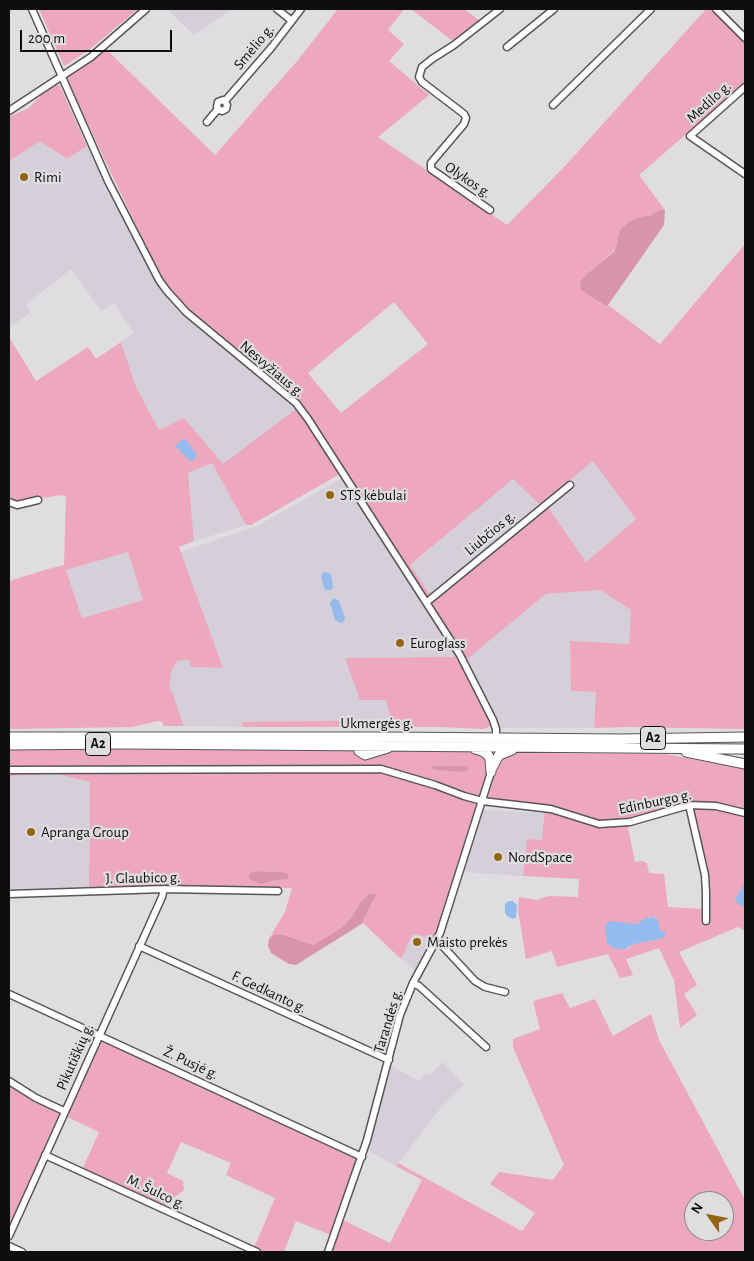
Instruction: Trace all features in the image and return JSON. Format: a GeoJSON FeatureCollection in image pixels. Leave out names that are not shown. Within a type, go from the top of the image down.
{"type":"FeatureCollection","features":[{"type":"Feature","properties":{"kind":"highway","name":"Ukmergės g."},"geometry":{"type":"LineString","coordinates":[[9,737],[742,737]]}},
{"type":"Feature","properties":{"kind":"highway"},"geometry":{"type":"LineString","coordinates":[[360,746],[362,742],[386,737]]}},
{"type":"Feature","properties":{"kind":"highway","name":"Ukmergės g."},"geometry":{"type":"LineString","coordinates":[[9,745],[360,746],[359,751],[365,755],[396,746],[666,748]]}},
{"type":"Feature","properties":{"kind":"highway"},"geometry":{"type":"LineString","coordinates":[[458,746],[486,753],[490,759],[491,772]]}},
{"type":"Feature","properties":{"kind":"highway"},"geometry":{"type":"LineString","coordinates":[[491,772],[500,754],[525,747]]}},
{"type":"Feature","properties":{"kind":"highway"},"geometry":{"type":"LineString","coordinates":[[666,748],[745,749]]}},
{"type":"Feature","properties":{"kind":"highway","name":"A2"},"geometry":{"type":"LineString","coordinates":[[666,748],[745,764]]}},
{"type":"Feature","properties":{"kind":"street","name":"Nesvyžiaus g."},"geometry":{"type":"LineString","coordinates":[[32,9],[108,181],[159,280],[167,291],[199,323],[296,403],[346,474],[460,654],[493,720],[496,738]]}},
{"type":"Feature","properties":{"kind":"street"},"geometry":{"type":"LineString","coordinates":[[9,111],[99,50],[146,9]]}},
{"type":"Feature","properties":{"kind":"street"},"geometry":{"type":"LineString","coordinates":[[277,9],[292,21]]}},
{"type":"Feature","properties":{"kind":"street","name":"Smėlio g."},"geometry":{"type":"LineString","coordinates":[[207,122],[218,109],[226,109],[225,101],[302,9]]}},
{"type":"Feature","properties":{"kind":"street","name":"Olykos g."},"geometry":{"type":"LineString","coordinates":[[490,210],[433,171],[430,166],[464,124],[466,118],[464,114],[422,82],[419,77],[420,72],[432,59],[454,45],[500,9]]}},
{"type":"Feature","properties":{"kind":"street"},"geometry":{"type":"LineString","coordinates":[[507,47],[554,9]]}},
{"type":"Feature","properties":{"kind":"street"},"geometry":{"type":"LineString","coordinates":[[553,105],[651,9]]}},
{"type":"Feature","properties":{"kind":"street"},"geometry":{"type":"LineString","coordinates":[[716,9],[745,38]]}},
{"type":"Feature","properties":{"kind":"street","name":"Medilo g."},"geometry":{"type":"LineString","coordinates":[[745,86],[690,136],[745,174]]}},
{"type":"Feature","properties":{"kind":"street","name":"Liubčios g."},"geometry":{"type":"LineString","coordinates":[[427,602],[570,485]]}},
{"type":"Feature","properties":{"kind":"street"},"geometry":{"type":"LineString","coordinates":[[9,502],[17,505],[38,500]]}},
{"type":"Feature","properties":{"kind":"street","name":"Edinburgo g."},"geometry":{"type":"LineString","coordinates":[[9,770],[381,769],[482,801],[551,809],[584,821],[599,824],[630,822],[689,805],[716,806],[745,813]]}},
{"type":"Feature","properties":{"kind":"street","name":"Tarandės g."},"geometry":{"type":"LineString","coordinates":[[328,1252],[362,1157],[400,1015],[413,983],[436,940],[491,772]]}},
{"type":"Feature","properties":{"kind":"street"},"geometry":{"type":"LineString","coordinates":[[689,805],[705,875],[706,921]]}},
{"type":"Feature","properties":{"kind":"street","name":"J. Glaubico g."},"geometry":{"type":"LineString","coordinates":[[9,894],[164,889],[278,891]]}},
{"type":"Feature","properties":{"kind":"street","name":"Pikutiškių g."},"geometry":{"type":"LineString","coordinates":[[9,1236],[164,889]]}},
{"type":"Feature","properties":{"kind":"street"},"geometry":{"type":"LineString","coordinates":[[436,940],[475,981],[485,988],[506,992]]}},
{"type":"Feature","properties":{"kind":"street","name":"F. Gedkanto g."},"geometry":{"type":"LineString","coordinates":[[139,946],[389,1060]]}},
{"type":"Feature","properties":{"kind":"street"},"geometry":{"type":"LineString","coordinates":[[413,983],[419,986],[486,1047]]}},
{"type":"Feature","properties":{"kind":"street","name":"Ž. Pusjė g."},"geometry":{"type":"LineString","coordinates":[[9,994],[362,1157]]}},
{"type":"Feature","properties":{"kind":"street"},"geometry":{"type":"LineString","coordinates":[[9,1081],[36,1098],[64,1111]]}},
{"type":"Feature","properties":{"kind":"street","name":"M. Šulco g."},"geometry":{"type":"LineString","coordinates":[[45,1155],[257,1252]]}},
{"type":"Feature","properties":{"kind":"street"},"geometry":{"type":"LineString","coordinates":[[9,1246],[22,1252]]}},
{"type":"Feature","properties":{"kind":"shaded area"},"geometry":{"type":"Polygon","coordinates":[[[39,9],[138,9],[89,50],[64,66],[39,9]]]}},
{"type":"Feature","properties":{"kind":"shaded area"},"geometry":{"type":"Polygon","coordinates":[[[167,9],[231,9],[194,35],[167,9]]]}},
{"type":"Feature","properties":{"kind":"shaded area"},"geometry":{"type":"Polygon","coordinates":[[[338,9],[404,9],[388,30],[404,44],[389,61],[429,95],[378,137],[507,225],[566,165],[706,9],[713,9],[745,43],[745,83],[639,175],[665,210],[629,222],[621,228],[613,252],[588,273],[597,301],[608,305],[660,344],[745,244],[745,729],[594,728],[596,692],[571,691],[570,641],[629,644],[631,610],[600,590],[546,594],[466,660],[438,613],[308,413],[291,394],[185,306],[159,274],[67,80],[69,75],[106,49],[215,155],[298,60],[338,9]],[[394,302],[308,373],[341,413],[428,344],[394,302]],[[593,461],[540,505],[513,479],[410,565],[434,600],[548,507],[586,562],[636,519],[593,461]]]}},
{"type":"Feature","properties":{"kind":"shaded area"},"geometry":{"type":"Polygon","coordinates":[[[411,9],[464,9],[479,20],[454,42],[411,9]]]}},
{"type":"Feature","properties":{"kind":"shaded area"},"geometry":{"type":"Polygon","coordinates":[[[57,85],[60,86],[87,146],[67,159],[40,141],[9,161],[9,117],[29,108],[41,95],[57,85]]]}},
{"type":"Feature","properties":{"kind":"shaded area"},"geometry":{"type":"Polygon","coordinates":[[[40,141],[67,159],[87,146],[145,261],[170,302],[296,409],[223,464],[184,418],[159,431],[136,387],[121,342],[134,333],[114,303],[101,311],[71,269],[26,304],[30,313],[9,327],[9,161],[40,141]]]}},
{"type":"Feature","properties":{"kind":"shaded area"},"geometry":{"type":"Polygon","coordinates":[[[660,210],[665,210],[664,225],[608,305],[604,305],[581,290],[581,281],[614,252],[621,228],[637,218],[651,215],[660,210]]]}},
{"type":"Feature","properties":{"kind":"shaded area"},"geometry":{"type":"Polygon","coordinates":[[[9,337],[36,381],[88,347],[96,359],[121,342],[136,387],[159,430],[184,418],[223,464],[296,409],[340,474],[251,525],[246,525],[212,463],[188,473],[194,541],[179,547],[223,668],[190,667],[190,660],[177,661],[171,673],[169,688],[173,694],[184,726],[164,726],[162,722],[158,721],[132,727],[9,729],[9,581],[64,565],[66,497],[62,495],[16,502],[9,499],[9,337]],[[128,552],[66,570],[82,618],[143,600],[128,552]]]}},
{"type":"Feature","properties":{"kind":"shaded area"},"geometry":{"type":"Polygon","coordinates":[[[593,461],[637,519],[586,562],[548,507],[434,600],[410,566],[513,478],[540,505],[593,461]]]}},
{"type":"Feature","properties":{"kind":"shaded area"},"geometry":{"type":"Polygon","coordinates":[[[212,463],[246,525],[194,541],[188,473],[212,463]]]}},
{"type":"Feature","properties":{"kind":"shaded area"},"geometry":{"type":"Polygon","coordinates":[[[344,477],[458,657],[386,700],[391,721],[242,722],[243,727],[184,726],[173,694],[168,688],[171,673],[177,661],[190,660],[190,667],[222,668],[181,552],[257,526],[344,477]]]}},
{"type":"Feature","properties":{"kind":"shaded area"},"geometry":{"type":"Polygon","coordinates":[[[128,552],[143,600],[82,618],[66,570],[128,552]]]}},
{"type":"Feature","properties":{"kind":"shaded area"},"geometry":{"type":"Polygon","coordinates":[[[600,590],[631,610],[629,645],[570,642],[572,691],[596,692],[594,728],[500,728],[466,660],[546,594],[600,590]]]}},
{"type":"Feature","properties":{"kind":"shaded area"},"geometry":{"type":"Polygon","coordinates":[[[458,657],[490,721],[491,725],[489,727],[483,729],[440,727],[243,727],[241,722],[391,720],[386,700],[360,700],[345,658],[458,657]]]}},
{"type":"Feature","properties":{"kind":"shaded area"},"geometry":{"type":"Polygon","coordinates":[[[9,750],[355,750],[360,757],[367,759],[388,751],[479,751],[485,755],[487,770],[434,939],[413,934],[401,959],[363,923],[377,894],[360,903],[351,918],[341,928],[313,945],[284,935],[274,935],[269,939],[285,912],[292,888],[89,887],[90,782],[57,774],[9,776],[9,750]],[[251,872],[271,881],[287,879],[281,872],[251,872]]]}},
{"type":"Feature","properties":{"kind":"shaded area"},"geometry":{"type":"Polygon","coordinates":[[[509,753],[665,754],[745,769],[745,931],[738,927],[679,952],[697,985],[684,994],[697,1015],[680,1028],[674,980],[659,948],[626,959],[633,975],[620,978],[608,954],[557,967],[551,951],[526,959],[518,910],[519,897],[536,900],[549,896],[578,897],[579,879],[523,876],[527,839],[542,840],[545,806],[488,798],[499,759],[509,753]],[[688,808],[628,827],[635,862],[642,861],[647,863],[649,873],[664,874],[668,907],[703,909],[701,877],[688,808]],[[649,917],[637,924],[606,925],[606,941],[628,949],[633,944],[661,939],[662,931],[659,928],[658,920],[655,917],[649,917]]]}},
{"type":"Feature","properties":{"kind":"shaded area"},"geometry":{"type":"Polygon","coordinates":[[[434,766],[466,766],[469,769],[465,772],[436,770],[431,768],[434,766]]]}},
{"type":"Feature","properties":{"kind":"shaded area"},"geometry":{"type":"Polygon","coordinates":[[[57,774],[90,782],[89,887],[9,889],[9,776],[57,774]]]}},
{"type":"Feature","properties":{"kind":"shaded area"},"geometry":{"type":"Polygon","coordinates":[[[484,810],[544,813],[542,840],[527,839],[523,876],[463,872],[484,810]]]}},
{"type":"Feature","properties":{"kind":"shaded area"},"geometry":{"type":"Polygon","coordinates":[[[255,871],[281,872],[289,876],[287,879],[261,884],[249,879],[249,874],[255,871]]]}},
{"type":"Feature","properties":{"kind":"shaded area"},"geometry":{"type":"Polygon","coordinates":[[[370,894],[377,894],[363,923],[296,965],[289,964],[271,953],[268,946],[269,939],[274,935],[284,935],[313,945],[341,928],[351,918],[360,903],[370,894]]]}},
{"type":"Feature","properties":{"kind":"shaded area"},"geometry":{"type":"Polygon","coordinates":[[[413,934],[434,939],[416,971],[401,959],[413,934]]]}},
{"type":"Feature","properties":{"kind":"shaded area"},"geometry":{"type":"Polygon","coordinates":[[[562,993],[570,1008],[595,999],[613,1036],[651,1014],[659,1040],[745,1200],[745,1252],[331,1252],[343,1220],[390,1243],[422,1180],[396,1166],[398,1163],[522,1231],[535,1213],[490,1184],[499,1172],[553,1180],[564,1165],[513,1047],[513,1039],[540,1029],[533,1001],[562,993]]]}},
{"type":"Feature","properties":{"kind":"shaded area"},"geometry":{"type":"Polygon","coordinates":[[[100,1038],[354,1156],[357,1162],[331,1235],[296,1221],[284,1252],[264,1252],[254,1248],[275,1198],[226,1175],[231,1163],[181,1142],[167,1173],[183,1181],[184,1190],[164,1206],[82,1170],[99,1132],[65,1116],[100,1038]]]}},
{"type":"Feature","properties":{"kind":"shaded area"},"geometry":{"type":"Polygon","coordinates":[[[442,1062],[464,1085],[439,1110],[396,1166],[367,1150],[391,1066],[419,1081],[427,1073],[430,1076],[442,1062]]]}},
{"type":"Feature","properties":{"kind":"shaded area"},"geometry":{"type":"Polygon","coordinates":[[[9,1085],[61,1113],[9,1231],[9,1085]]]}},
{"type":"Feature","properties":{"kind":"water"},"geometry":{"type":"Polygon","coordinates":[[[185,438],[197,455],[193,461],[190,461],[175,446],[185,438]]]}},
{"type":"Feature","properties":{"kind":"water"},"geometry":{"type":"Polygon","coordinates":[[[324,572],[331,574],[333,588],[331,590],[324,588],[321,575],[324,572]]]}},
{"type":"Feature","properties":{"kind":"water"},"geometry":{"type":"Polygon","coordinates":[[[334,598],[339,601],[345,618],[341,623],[335,620],[330,603],[334,598]]]}},
{"type":"Feature","properties":{"kind":"water"},"geometry":{"type":"Polygon","coordinates":[[[745,882],[745,906],[743,906],[739,905],[735,899],[745,882]]]}},
{"type":"Feature","properties":{"kind":"water"},"geometry":{"type":"Polygon","coordinates":[[[513,901],[517,905],[516,917],[513,919],[505,913],[505,904],[513,901]]]}},
{"type":"Feature","properties":{"kind":"water"},"geometry":{"type":"Polygon","coordinates":[[[654,917],[658,920],[660,930],[666,933],[661,939],[634,944],[623,950],[611,947],[607,943],[605,927],[609,921],[637,924],[646,918],[654,917]]]}},
{"type":"Feature","properties":{"kind":"place","name":"Rimi"},"geometry":{"type":"Point","coordinates":[24,177]}},
{"type":"Feature","properties":{"kind":"place","name":"STS kėbulai"},"geometry":{"type":"Point","coordinates":[330,495]}},
{"type":"Feature","properties":{"kind":"place","name":"Euroglass"},"geometry":{"type":"Point","coordinates":[400,643]}},
{"type":"Feature","properties":{"kind":"place","name":"Apranga Group"},"geometry":{"type":"Point","coordinates":[31,832]}},
{"type":"Feature","properties":{"kind":"place","name":"NordSpace"},"geometry":{"type":"Point","coordinates":[498,857]}},
{"type":"Feature","properties":{"kind":"place","name":"Maisto prekės"},"geometry":{"type":"Point","coordinates":[417,942]}}]}
